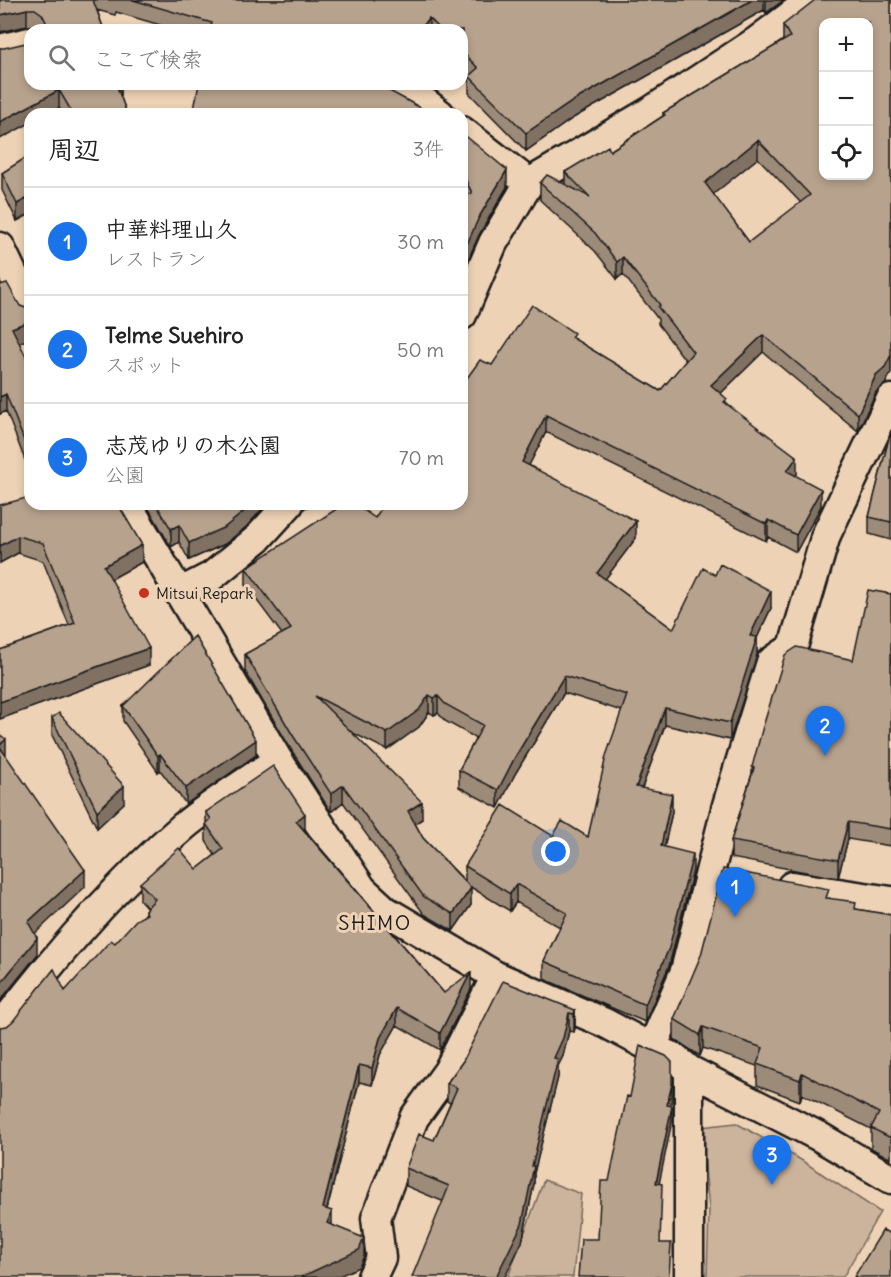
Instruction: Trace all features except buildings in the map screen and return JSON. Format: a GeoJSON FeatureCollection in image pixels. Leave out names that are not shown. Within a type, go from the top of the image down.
{"type":"FeatureCollection","features":[{"type":"Feature","properties":{"kind":"street"},"geometry":{"type":"LineString","coordinates":[[468,301],[493,243],[529,183],[651,111],[757,40],[811,0]]}},
{"type":"Feature","properties":{"kind":"street"},"geometry":{"type":"LineString","coordinates":[[0,48],[24,43]]}},
{"type":"Feature","properties":{"kind":"street"},"geometry":{"type":"LineString","coordinates":[[409,90],[432,108]]}},
{"type":"Feature","properties":{"kind":"street"},"geometry":{"type":"LineString","coordinates":[[468,136],[529,183]]}},
{"type":"Feature","properties":{"kind":"street"},"geometry":{"type":"LineString","coordinates":[[0,247],[24,297]]}},
{"type":"Feature","properties":{"kind":"street"},"geometry":{"type":"LineString","coordinates":[[652,1048],[685,971],[722,873],[727,805],[771,662],[793,647],[826,535],[891,399]]}},
{"type":"Feature","properties":{"kind":"street"},"geometry":{"type":"LineString","coordinates":[[131,510],[278,760],[362,889],[386,911],[496,976],[605,1023],[675,1058],[689,1070],[820,1137],[891,1179]]}},
{"type":"Feature","properties":{"kind":"street"},"geometry":{"type":"LineString","coordinates":[[179,593],[212,576],[257,539],[284,510]]}},
{"type":"Feature","properties":{"kind":"street"},"geometry":{"type":"LineString","coordinates":[[0,1028],[71,939],[110,897],[185,825],[278,760]]}},
{"type":"Feature","properties":{"kind":"street"},"geometry":{"type":"LineString","coordinates":[[767,881],[835,894],[891,901]]}},
{"type":"Feature","properties":{"kind":"street"},"geometry":{"type":"LineString","coordinates":[[372,1277],[381,1258],[376,1218],[414,1118],[448,1071],[496,976]]}},
{"type":"Feature","properties":{"kind":"street"},"geometry":{"type":"LineString","coordinates":[[689,1070],[689,1277]]}},
{"type":"Feature","properties":{"kind":"shaded area"},"geometry":{"type":"Polygon","coordinates":[[[736,1123],[801,1160],[880,1212],[843,1277],[707,1277],[709,1209],[701,1127],[736,1123]]]}},
{"type":"Feature","properties":{"kind":"shaded area"},"geometry":{"type":"Polygon","coordinates":[[[544,1180],[581,1194],[573,1277],[508,1277],[544,1180]]]}},
{"type":"Feature","properties":{"kind":"place","name":"Mitsui Repark"},"geometry":{"type":"Point","coordinates":[144,593]}},
{"type":"Feature","properties":{"kind":"place","name":"Telme Suehiro"},"geometry":{"type":"Point","coordinates":[825,756]}},
{"type":"Feature","properties":{"kind":"place","name":"中華料理山久"},"geometry":{"type":"Point","coordinates":[735,917]}},
{"type":"Feature","properties":{"kind":"place","name":"志茂ゆりの木公園"},"geometry":{"type":"Point","coordinates":[772,1185]}},
{"type":"Feature","properties":{"kind":"district","name":"SHIMO"},"geometry":{"type":"Point","coordinates":[375,923]}}]}
